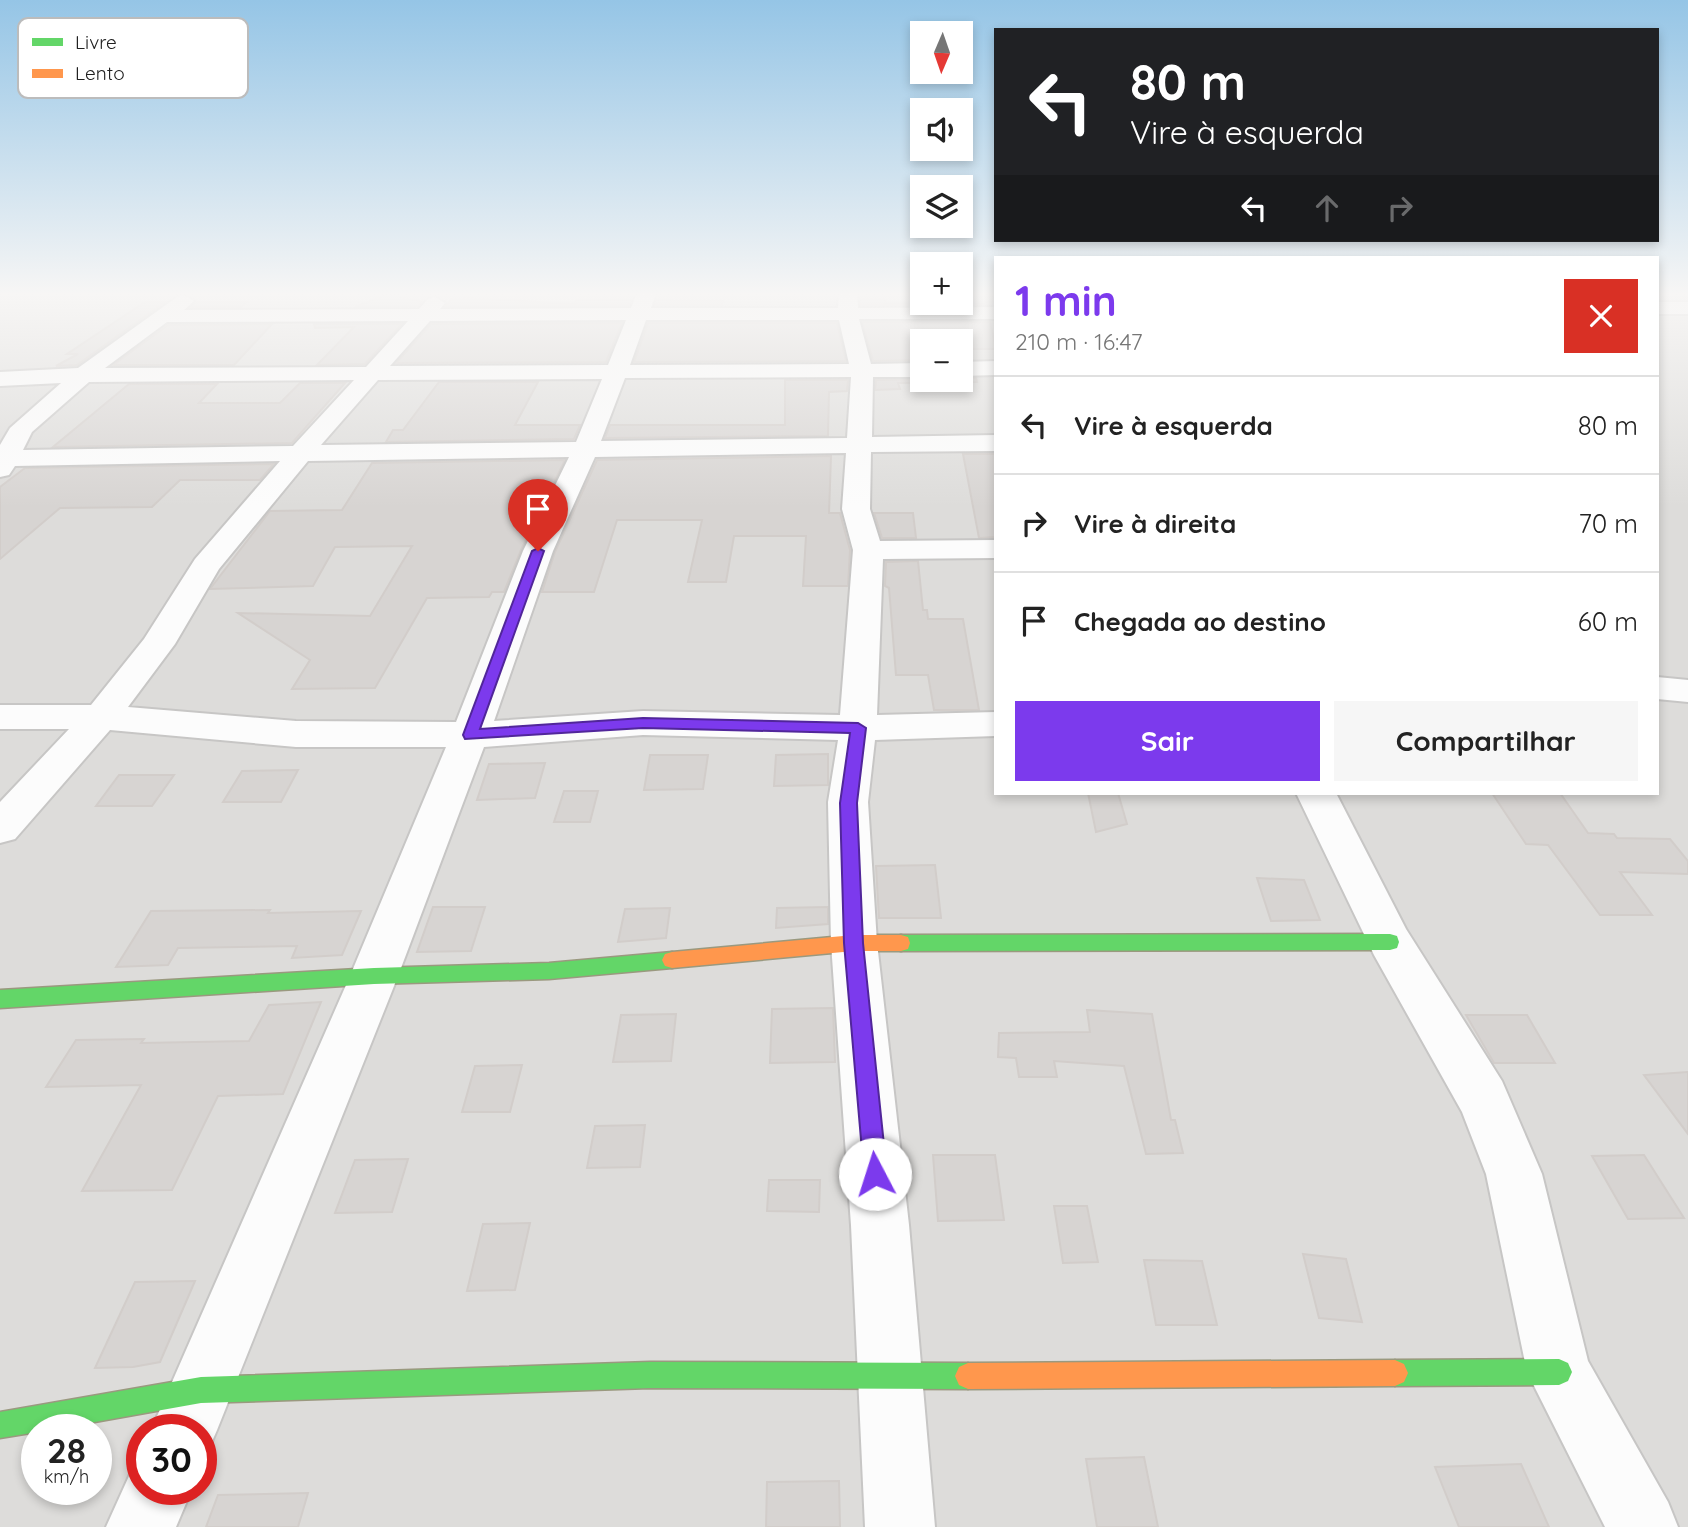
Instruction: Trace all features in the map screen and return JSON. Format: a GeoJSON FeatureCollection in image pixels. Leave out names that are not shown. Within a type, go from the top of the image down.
{"type":"FeatureCollection","features":[{"type":"Feature","properties":{"kind":"street"},"geometry":{"type":"LineString","coordinates":[[2,462],[22,428],[96,364]]}},
{"type":"Feature","properties":{"kind":"street"},"geometry":{"type":"LineString","coordinates":[[0,828],[101,717],[158,644],[205,565],[380,364]]}},
{"type":"Feature","properties":{"kind":"street"},"geometry":{"type":"LineString","coordinates":[[193,1410],[374,976],[470,735],[538,551],[586,448],[619,364]]}},
{"type":"Feature","properties":{"kind":"street"},"geometry":{"type":"LineString","coordinates":[[860,364],[862,372],[856,509],[868,550],[858,728],[848,803],[854,943],[880,1225],[900,1527]]}},
{"type":"Feature","properties":{"kind":"street"},"geometry":{"type":"LineString","coordinates":[[973,369],[994,368]]}},
{"type":"Feature","properties":{"kind":"street"},"geometry":{"type":"LineString","coordinates":[[0,379],[82,376],[910,370]]}},
{"type":"Feature","properties":{"kind":"street"},"geometry":{"type":"LineString","coordinates":[[2,462],[586,448],[859,447],[994,443]]}},
{"type":"Feature","properties":{"kind":"street"},"geometry":{"type":"LineString","coordinates":[[868,550],[994,550]]}},
{"type":"Feature","properties":{"kind":"street"},"geometry":{"type":"LineString","coordinates":[[1659,688],[1688,691]]}},
{"type":"Feature","properties":{"kind":"street"},"geometry":{"type":"LineString","coordinates":[[0,717],[101,717],[296,734],[470,735],[643,723],[858,728],[994,724]]}},
{"type":"Feature","properties":{"kind":"street"},"geometry":{"type":"LineString","coordinates":[[1317,795],[1390,942],[1483,1099],[1514,1174],[1559,1372],[1643,1527]]}},
{"type":"Feature","properties":{"kind":"street"},"geometry":{"type":"LineString","coordinates":[[0,999],[374,976],[549,971],[854,943],[1390,942]]}},
{"type":"Feature","properties":{"kind":"street"},"geometry":{"type":"LineString","coordinates":[[0,1425],[650,1375],[889,1377],[1559,1372]]}},
{"type":"Feature","properties":{"kind":"street"},"geometry":{"type":"LineString","coordinates":[[141,1527],[151,1505]]}},
{"type":"Feature","properties":{"kind":"shaded area"},"geometry":{"type":"Polygon","coordinates":[[[0,364],[910,364],[910,392],[973,392],[973,364],[994,364],[994,795],[1659,795],[1659,364],[1688,364],[1688,1527],[0,1527],[0,364]]]}},
{"type":"Feature","properties":{"kind":"building"},"geometry":{"type":"Polygon","coordinates":[[[114,364],[235,364],[234,365],[114,364]]]}},
{"type":"Feature","properties":{"kind":"building"},"geometry":{"type":"Polygon","coordinates":[[[910,379],[910,383],[898,383],[900,389],[875,390],[876,380],[910,379]]]}},
{"type":"Feature","properties":{"kind":"building"},"geometry":{"type":"Polygon","coordinates":[[[785,380],[848,380],[847,391],[829,392],[828,436],[605,438],[610,425],[785,425],[785,380]]]}},
{"type":"Feature","properties":{"kind":"building"},"geometry":{"type":"Polygon","coordinates":[[[439,382],[538,382],[515,425],[580,425],[574,439],[386,442],[393,430],[403,430],[439,382]]]}},
{"type":"Feature","properties":{"kind":"building"},"geometry":{"type":"Polygon","coordinates":[[[300,383],[345,383],[292,443],[53,447],[129,384],[217,384],[199,403],[280,403],[300,383]]]}},
{"type":"Feature","properties":{"kind":"building"},"geometry":{"type":"Polygon","coordinates":[[[963,454],[994,454],[994,537],[979,538],[963,454]]]}},
{"type":"Feature","properties":{"kind":"building"},"geometry":{"type":"Polygon","coordinates":[[[831,456],[829,513],[840,513],[850,550],[848,586],[803,586],[806,536],[734,536],[726,582],[688,582],[702,520],[617,520],[594,592],[542,592],[555,552],[597,460],[831,456]]]}},
{"type":"Feature","properties":{"kind":"building"},"geometry":{"type":"Polygon","coordinates":[[[565,460],[521,550],[504,592],[492,592],[489,597],[427,598],[375,688],[292,689],[310,660],[238,613],[370,616],[412,546],[335,547],[313,586],[210,589],[270,511],[342,510],[372,463],[565,460]]]}},
{"type":"Feature","properties":{"kind":"building"},"geometry":{"type":"Polygon","coordinates":[[[274,464],[260,480],[180,480],[152,507],[60,508],[0,559],[0,487],[25,468],[274,464]]]}},
{"type":"Feature","properties":{"kind":"building"},"geometry":{"type":"Polygon","coordinates":[[[874,513],[913,513],[916,538],[882,538],[874,513]]]}},
{"type":"Feature","properties":{"kind":"building"},"geometry":{"type":"Polygon","coordinates":[[[918,561],[923,610],[927,610],[928,619],[963,619],[979,710],[934,710],[928,675],[896,675],[889,588],[885,586],[886,562],[918,561]]]}},
{"type":"Feature","properties":{"kind":"building"},"geometry":{"type":"Polygon","coordinates":[[[828,754],[828,785],[774,786],[776,755],[828,754]]]}},
{"type":"Feature","properties":{"kind":"building"},"geometry":{"type":"Polygon","coordinates":[[[650,755],[708,755],[703,789],[644,790],[650,755]]]}},
{"type":"Feature","properties":{"kind":"building"},"geometry":{"type":"Polygon","coordinates":[[[545,763],[535,798],[477,800],[489,764],[545,763]]]}},
{"type":"Feature","properties":{"kind":"building"},"geometry":{"type":"Polygon","coordinates":[[[298,770],[281,802],[223,802],[242,771],[298,770]]]}},
{"type":"Feature","properties":{"kind":"building"},"geometry":{"type":"Polygon","coordinates":[[[119,775],[174,775],[152,806],[96,806],[119,775]]]}},
{"type":"Feature","properties":{"kind":"building"},"geometry":{"type":"Polygon","coordinates":[[[564,791],[598,791],[590,822],[554,822],[564,791]]]}},
{"type":"Feature","properties":{"kind":"building"},"geometry":{"type":"Polygon","coordinates":[[[1088,795],[1119,795],[1127,824],[1096,832],[1088,795]]]}},
{"type":"Feature","properties":{"kind":"building"},"geometry":{"type":"Polygon","coordinates":[[[1493,795],[1561,795],[1588,833],[1614,834],[1617,838],[1670,839],[1688,861],[1688,874],[1620,872],[1652,915],[1600,915],[1548,845],[1526,844],[1493,795]]]}},
{"type":"Feature","properties":{"kind":"building"},"geometry":{"type":"Polygon","coordinates":[[[935,865],[941,918],[879,918],[876,866],[935,865]]]}},
{"type":"Feature","properties":{"kind":"building"},"geometry":{"type":"Polygon","coordinates":[[[1257,878],[1304,880],[1320,920],[1271,921],[1257,878]]]}},
{"type":"Feature","properties":{"kind":"building"},"geometry":{"type":"Polygon","coordinates":[[[433,907],[485,907],[471,951],[417,952],[433,907]]]}},
{"type":"Feature","properties":{"kind":"building"},"geometry":{"type":"Polygon","coordinates":[[[828,907],[828,924],[776,928],[777,908],[828,907]]]}},
{"type":"Feature","properties":{"kind":"building"},"geometry":{"type":"Polygon","coordinates":[[[670,908],[666,938],[618,942],[625,909],[670,908]]]}},
{"type":"Feature","properties":{"kind":"building"},"geometry":{"type":"Polygon","coordinates":[[[270,910],[268,913],[361,911],[342,955],[292,958],[297,946],[178,948],[168,965],[116,967],[151,911],[270,910]]]}},
{"type":"Feature","properties":{"kind":"building"},"geometry":{"type":"Polygon","coordinates":[[[321,1002],[283,1094],[218,1096],[172,1190],[82,1191],[141,1085],[46,1087],[76,1040],[144,1039],[141,1043],[249,1041],[269,1005],[321,1002]]]}},
{"type":"Feature","properties":{"kind":"building"},"geometry":{"type":"Polygon","coordinates":[[[833,1008],[835,1062],[770,1063],[772,1009],[833,1008]]]}},
{"type":"Feature","properties":{"kind":"building"},"geometry":{"type":"Polygon","coordinates":[[[1087,1010],[1152,1014],[1171,1120],[1175,1120],[1183,1153],[1146,1154],[1124,1066],[1054,1061],[1057,1077],[1019,1077],[1016,1058],[998,1057],[999,1033],[1090,1032],[1087,1010]]]}},
{"type":"Feature","properties":{"kind":"building"},"geometry":{"type":"Polygon","coordinates":[[[676,1014],[671,1061],[613,1062],[621,1015],[676,1014]]]}},
{"type":"Feature","properties":{"kind":"building"},"geometry":{"type":"Polygon","coordinates":[[[1466,1015],[1527,1015],[1555,1063],[1494,1063],[1466,1015]]]}},
{"type":"Feature","properties":{"kind":"building"},"geometry":{"type":"Polygon","coordinates":[[[522,1065],[510,1112],[462,1112],[475,1066],[522,1065]]]}},
{"type":"Feature","properties":{"kind":"building"},"geometry":{"type":"Polygon","coordinates":[[[1688,1072],[1688,1134],[1644,1075],[1688,1072]]]}},
{"type":"Feature","properties":{"kind":"building"},"geometry":{"type":"Polygon","coordinates":[[[645,1125],[640,1167],[587,1168],[595,1126],[645,1125]]]}},
{"type":"Feature","properties":{"kind":"building"},"geometry":{"type":"Polygon","coordinates":[[[933,1155],[995,1155],[1004,1220],[938,1221],[933,1155]]]}},
{"type":"Feature","properties":{"kind":"building"},"geometry":{"type":"Polygon","coordinates":[[[1644,1155],[1684,1218],[1628,1219],[1592,1156],[1644,1155]]]}},
{"type":"Feature","properties":{"kind":"building"},"geometry":{"type":"Polygon","coordinates":[[[408,1159],[392,1212],[335,1213],[355,1160],[408,1159]]]}},
{"type":"Feature","properties":{"kind":"building"},"geometry":{"type":"Polygon","coordinates":[[[769,1180],[820,1180],[819,1212],[767,1211],[769,1180]]]}},
{"type":"Feature","properties":{"kind":"building"},"geometry":{"type":"Polygon","coordinates":[[[1054,1206],[1087,1206],[1098,1262],[1063,1263],[1054,1206]]]}},
{"type":"Feature","properties":{"kind":"building"},"geometry":{"type":"Polygon","coordinates":[[[530,1223],[515,1290],[467,1291],[483,1224],[530,1223]]]}},
{"type":"Feature","properties":{"kind":"building"},"geometry":{"type":"Polygon","coordinates":[[[1303,1254],[1346,1259],[1362,1322],[1319,1318],[1303,1254]]]}},
{"type":"Feature","properties":{"kind":"building"},"geometry":{"type":"Polygon","coordinates":[[[1144,1260],[1202,1261],[1217,1325],[1156,1325],[1144,1260]]]}},
{"type":"Feature","properties":{"kind":"building"},"geometry":{"type":"Polygon","coordinates":[[[195,1281],[160,1362],[133,1367],[95,1368],[135,1282],[195,1281]]]}},
{"type":"Feature","properties":{"kind":"building"},"geometry":{"type":"Polygon","coordinates":[[[1144,1457],[1158,1527],[1097,1527],[1086,1459],[1144,1457]]]}},
{"type":"Feature","properties":{"kind":"building"},"geometry":{"type":"Polygon","coordinates":[[[1521,1464],[1549,1527],[1459,1527],[1435,1467],[1521,1464]]]}},
{"type":"Feature","properties":{"kind":"building"},"geometry":{"type":"Polygon","coordinates":[[[839,1481],[840,1527],[766,1527],[767,1482],[839,1481]]]}},
{"type":"Feature","properties":{"kind":"building"},"geometry":{"type":"Polygon","coordinates":[[[308,1493],[298,1527],[206,1527],[214,1505],[217,1505],[218,1495],[308,1493]]]}},
{"type":"Feature","properties":{"kind":"traffic: fast"},"geometry":{"type":"LineString","coordinates":[[901,943],[1390,942]]}},
{"type":"Feature","properties":{"kind":"traffic: fast"},"geometry":{"type":"LineString","coordinates":[[0,999],[374,976],[549,971],[672,960]]}},
{"type":"Feature","properties":{"kind":"traffic: fast"},"geometry":{"type":"LineString","coordinates":[[1395,1373],[1559,1372]]}},
{"type":"Feature","properties":{"kind":"traffic: fast"},"geometry":{"type":"LineString","coordinates":[[0,1425],[201,1390],[650,1375],[968,1376]]}},
{"type":"Feature","properties":{"kind":"traffic: slow"},"geometry":{"type":"LineString","coordinates":[[672,960],[854,943],[901,943]]}},
{"type":"Feature","properties":{"kind":"traffic: slow"},"geometry":{"type":"LineString","coordinates":[[968,1376],[1395,1373]]}},
{"type":"Feature","properties":{"kind":"route"},"geometry":{"type":"LineString","coordinates":[[538,551],[470,735],[643,723],[858,728],[848,803],[854,943],[875,1174]]}}]}
